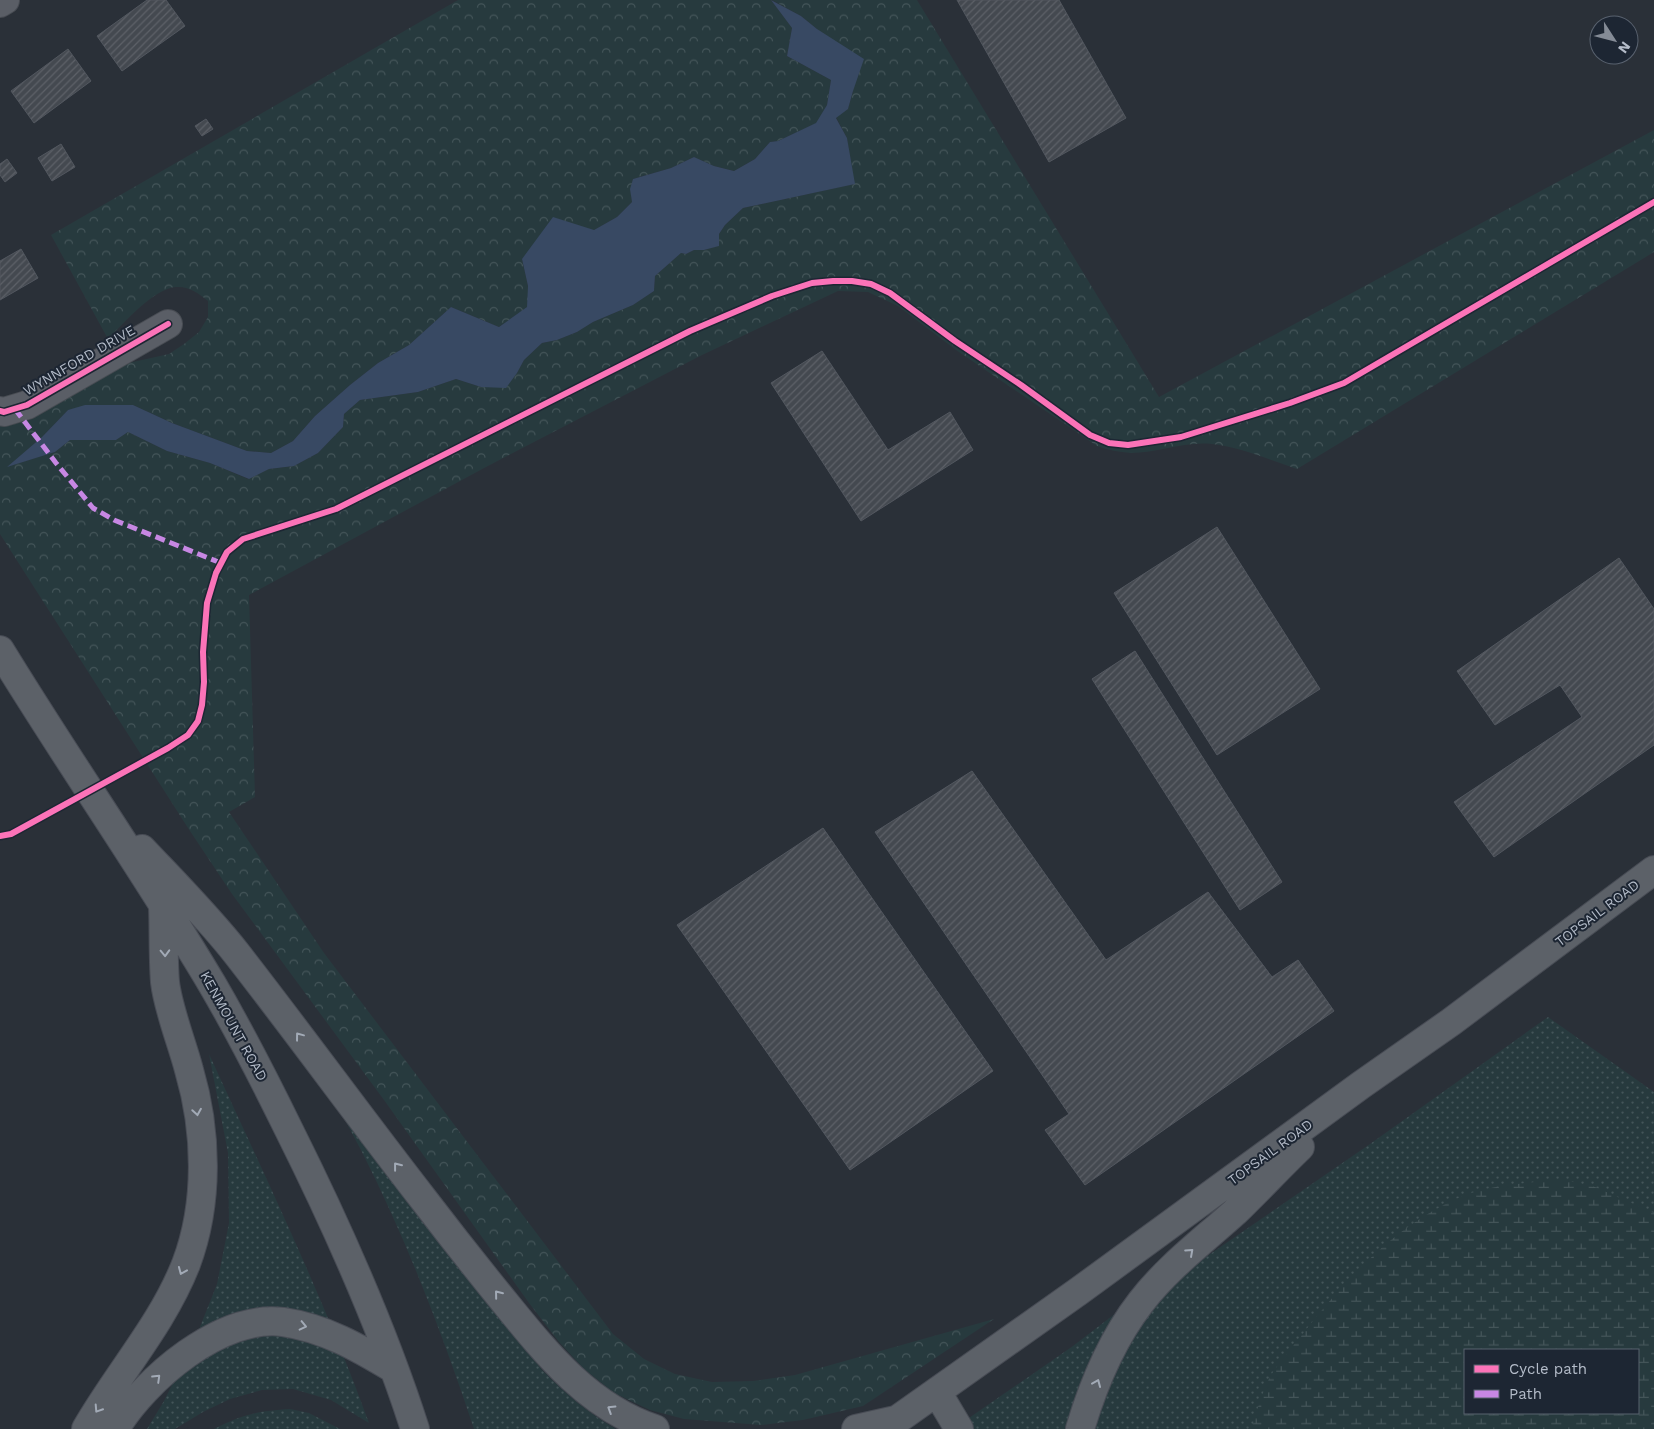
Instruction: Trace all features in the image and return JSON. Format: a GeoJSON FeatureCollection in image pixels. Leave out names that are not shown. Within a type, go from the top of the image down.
{"type":"FeatureCollection","features":[{"type":"Feature","properties":{"kind":"main road","name":"KENMOUNT ROAD"},"geometry":{"type":"LineString","coordinates":[[0,650],[163,904],[218,994],[264,1080],[308,1167],[342,1242],[394,1369],[415,1429]]}},
{"type":"Feature","properties":{"kind":"main road"},"geometry":{"type":"LineString","coordinates":[[97,802],[177,885],[236,952],[454,1240],[536,1342],[560,1367],[598,1401],[626,1418],[655,1429]]}},
{"type":"Feature","properties":{"kind":"main road","name":"TOPSAIL ROAD"},"geometry":{"type":"LineString","coordinates":[[890,1425],[1087,1286],[1361,1085],[1451,1022],[1654,870]]}},
{"type":"Feature","properties":{"kind":"main road"},"geometry":{"type":"LineString","coordinates":[[86,1429],[172,1295],[193,1240],[200,1207],[202,1168],[199,1124],[190,1073],[165,982],[163,904]]}},
{"type":"Feature","properties":{"kind":"main road"},"geometry":{"type":"LineString","coordinates":[[1080,1429],[1107,1360],[1124,1328],[1141,1302],[1162,1278],[1236,1211],[1361,1085]]}},
{"type":"Feature","properties":{"kind":"main road"},"geometry":{"type":"LineString","coordinates":[[115,1429],[150,1386],[181,1358],[201,1344],[240,1326],[261,1322],[281,1322],[306,1326],[344,1341],[394,1369]]}},
{"type":"Feature","properties":{"kind":"main road"},"geometry":{"type":"LineString","coordinates":[[937,1392],[959,1429]]}},
{"type":"Feature","properties":{"kind":"main road"},"geometry":{"type":"LineString","coordinates":[[856,1429],[890,1425]]}},
{"type":"Feature","properties":{"kind":"street"},"geometry":{"type":"LineString","coordinates":[[0,3],[5,0]]}},
{"type":"Feature","properties":{"kind":"street","name":"WYNNFORD DRIVE"},"geometry":{"type":"LineString","coordinates":[[0,411],[4,412],[27,406],[168,324]]}},
{"type":"Feature","properties":{"kind":"green space"},"geometry":{"type":"Polygon","coordinates":[[[458,0],[771,0],[792,28],[787,56],[831,80],[827,105],[817,123],[778,141],[770,142],[755,159],[734,171],[714,166],[694,157],[671,168],[633,179],[631,189],[632,202],[617,217],[594,230],[522,259],[528,286],[528,307],[499,327],[451,307],[409,345],[378,363],[350,385],[315,416],[293,441],[271,453],[247,451],[172,423],[133,405],[68,410],[42,437],[9,466],[55,452],[70,440],[116,440],[128,432],[167,451],[210,463],[248,479],[269,469],[294,466],[318,453],[343,427],[344,414],[360,400],[418,392],[456,379],[481,387],[517,373],[524,360],[542,343],[557,340],[577,332],[593,322],[633,305],[654,291],[655,276],[681,253],[686,254],[694,250],[704,250],[718,246],[719,234],[725,225],[743,208],[854,184],[847,138],[836,117],[848,109],[853,91],[817,29],[801,16],[772,0],[917,0],[1159,397],[1654,130],[1654,252],[1297,469],[1244,451],[1212,444],[1191,444],[1131,453],[1097,446],[956,350],[898,306],[868,292],[838,291],[700,356],[486,467],[249,595],[255,797],[229,812],[324,953],[613,1334],[644,1359],[675,1374],[712,1382],[753,1381],[795,1375],[994,1319],[863,1406],[803,1420],[761,1425],[684,1419],[650,1410],[614,1393],[584,1369],[559,1342],[529,1303],[384,1100],[232,894],[0,534],[0,421],[124,364],[169,354],[199,332],[208,317],[208,301],[189,289],[176,287],[158,293],[130,316],[108,339],[51,235],[458,0]]]}},
{"type":"Feature","properties":{"kind":"green space"},"geometry":{"type":"Polygon","coordinates":[[[1548,1017],[1654,1092],[1654,1429],[1094,1429],[1107,1389],[1125,1351],[1146,1315],[1183,1274],[1370,1144],[1548,1017]]]}},
{"type":"Feature","properties":{"kind":"green space"},"geometry":{"type":"Polygon","coordinates":[[[305,1049],[542,1370],[577,1402],[616,1429],[474,1429],[437,1324],[394,1220],[362,1152],[305,1049]]]}},
{"type":"Feature","properties":{"kind":"green space"},"geometry":{"type":"Polygon","coordinates":[[[209,1054],[313,1283],[369,1423],[331,1400],[293,1389],[262,1390],[230,1399],[203,1412],[175,1429],[147,1429],[164,1401],[196,1337],[217,1284],[229,1223],[228,1153],[209,1054]]]}},
{"type":"Feature","properties":{"kind":"green space"},"geometry":{"type":"Polygon","coordinates":[[[1541,1181],[1569,1181],[1595,1187],[1654,1213],[1654,1429],[1252,1429],[1270,1377],[1335,1294],[1354,1274],[1394,1238],[1416,1222],[1463,1196],[1491,1188],[1541,1181]]]}},
{"type":"Feature","properties":{"kind":"green space"},"geometry":{"type":"Polygon","coordinates":[[[1116,1313],[1088,1370],[1066,1429],[953,1429],[1073,1346],[1116,1313]]]}},
{"type":"Feature","properties":{"kind":"green space"},"geometry":{"type":"Polygon","coordinates":[[[290,1409],[309,1413],[340,1429],[214,1429],[251,1414],[290,1409]]]}},
{"type":"Feature","properties":{"kind":"water"},"geometry":{"type":"Polygon","coordinates":[[[771,0],[801,16],[817,29],[864,59],[848,109],[836,118],[847,138],[855,184],[743,208],[725,225],[719,234],[719,246],[704,250],[694,250],[686,254],[681,253],[655,276],[654,291],[633,305],[593,322],[577,332],[557,340],[542,343],[524,360],[506,388],[481,387],[456,379],[418,392],[360,400],[344,414],[343,427],[318,453],[294,466],[269,469],[249,479],[210,463],[167,451],[128,432],[116,440],[70,440],[55,452],[7,467],[42,437],[68,410],[85,405],[133,405],[172,423],[247,451],[271,453],[293,441],[315,416],[350,385],[378,363],[409,345],[451,307],[499,327],[527,307],[528,286],[522,259],[553,217],[594,230],[617,217],[632,202],[630,189],[633,179],[671,168],[694,157],[714,166],[734,171],[755,159],[770,142],[778,141],[816,123],[827,105],[831,80],[787,56],[792,28],[771,0]]]}},
{"type":"Feature","properties":{"kind":"building"},"geometry":{"type":"Polygon","coordinates":[[[147,0],[166,0],[185,26],[122,71],[97,36],[147,0]]]}},
{"type":"Feature","properties":{"kind":"building"},"geometry":{"type":"Polygon","coordinates":[[[957,0],[1059,0],[1126,118],[1049,162],[957,0]]]}},
{"type":"Feature","properties":{"kind":"building"},"geometry":{"type":"Polygon","coordinates":[[[68,49],[91,81],[34,123],[11,91],[68,49]]]}},
{"type":"Feature","properties":{"kind":"building"},"geometry":{"type":"Polygon","coordinates":[[[206,119],[213,129],[202,136],[195,126],[206,119]]]}},
{"type":"Feature","properties":{"kind":"building"},"geometry":{"type":"Polygon","coordinates":[[[61,144],[75,167],[52,181],[38,158],[61,144]]]}},
{"type":"Feature","properties":{"kind":"building"},"geometry":{"type":"Polygon","coordinates":[[[7,159],[17,173],[5,182],[0,175],[0,164],[7,159]]]}},
{"type":"Feature","properties":{"kind":"building"},"geometry":{"type":"Polygon","coordinates":[[[21,249],[38,278],[0,300],[0,261],[21,249]]]}},
{"type":"Feature","properties":{"kind":"building"},"geometry":{"type":"Polygon","coordinates":[[[822,351],[888,450],[950,412],[973,450],[861,521],[771,383],[822,351]]]}},
{"type":"Feature","properties":{"kind":"building"},"geometry":{"type":"Polygon","coordinates":[[[1217,527],[1320,689],[1217,755],[1114,593],[1217,527]]]}},
{"type":"Feature","properties":{"kind":"building"},"geometry":{"type":"Polygon","coordinates":[[[1619,558],[1654,609],[1654,745],[1494,857],[1454,802],[1582,717],[1560,685],[1495,725],[1457,671],[1619,558]]]}},
{"type":"Feature","properties":{"kind":"building"},"geometry":{"type":"Polygon","coordinates":[[[1135,651],[1282,882],[1240,910],[1092,679],[1135,651]]]}},
{"type":"Feature","properties":{"kind":"building"},"geometry":{"type":"Polygon","coordinates":[[[972,771],[1106,960],[1208,892],[1272,977],[1298,960],[1334,1011],[1085,1185],[1045,1130],[1069,1114],[875,832],[972,771]]]}},
{"type":"Feature","properties":{"kind":"building"},"geometry":{"type":"Polygon","coordinates":[[[823,828],[993,1071],[850,1170],[677,925],[823,828]]]}},
{"type":"Feature","properties":{"kind":"marked path"},"geometry":{"type":"LineString","coordinates":[[15,409],[93,508],[114,520],[221,563]]}},
{"type":"Feature","properties":{"kind":"cycle path"},"geometry":{"type":"LineString","coordinates":[[0,836],[11,834],[168,748],[188,735],[198,721],[202,705],[204,682],[203,652],[207,603],[216,573],[227,552],[243,539],[336,509],[690,331],[772,296],[812,283],[852,281],[871,284],[890,293],[955,341],[1021,385],[1090,435],[1109,443],[1128,445],[1181,437],[1290,403],[1344,383],[1654,202]]}},
{"type":"Feature","properties":{"kind":"cycle path"},"geometry":{"type":"LineString","coordinates":[[0,411],[4,412],[27,405],[168,324]]}}]}
